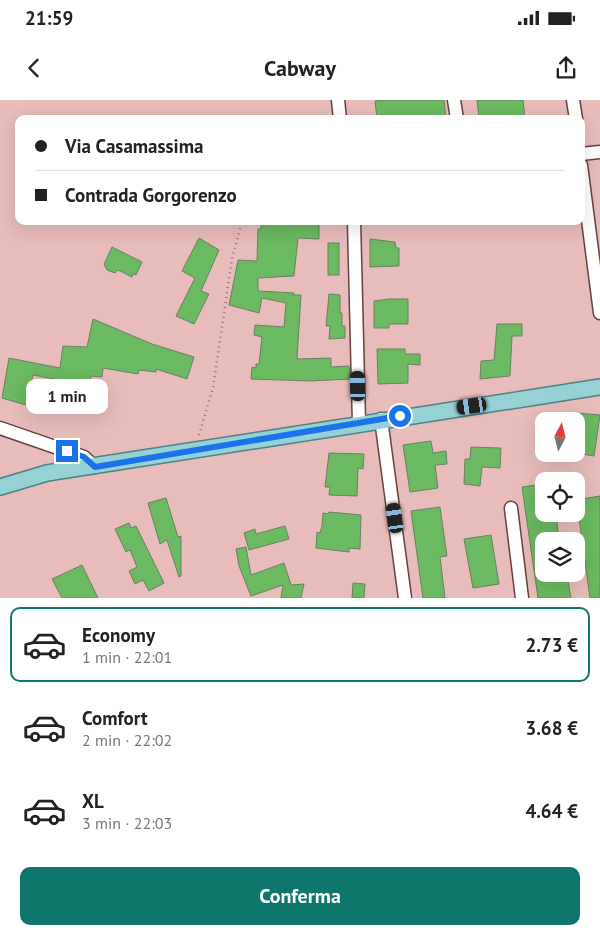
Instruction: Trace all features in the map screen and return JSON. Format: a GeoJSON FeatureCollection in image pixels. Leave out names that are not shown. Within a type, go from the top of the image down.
{"type":"FeatureCollection","features":[{"type":"Feature","properties":{"kind":"main road"},"geometry":{"type":"LineString","coordinates":[[0,487],[47,472],[95,467],[381,419],[600,387]]}},
{"type":"Feature","properties":{"kind":"street"},"geometry":{"type":"LineString","coordinates":[[338,100],[340,115]]}},
{"type":"Feature","properties":{"kind":"street"},"geometry":{"type":"LineString","coordinates":[[454,100],[456,115]]}},
{"type":"Feature","properties":{"kind":"street"},"geometry":{"type":"LineString","coordinates":[[574,100],[576,115]]}},
{"type":"Feature","properties":{"kind":"street"},"geometry":{"type":"LineString","coordinates":[[585,154],[600,152]]}},
{"type":"Feature","properties":{"kind":"street"},"geometry":{"type":"LineString","coordinates":[[585,207],[600,313]]}},
{"type":"Feature","properties":{"kind":"street"},"geometry":{"type":"LineString","coordinates":[[354,225],[359,423]]}},
{"type":"Feature","properties":{"kind":"street"},"geometry":{"type":"LineString","coordinates":[[381,419],[405,598]]}},
{"type":"Feature","properties":{"kind":"street"},"geometry":{"type":"LineString","coordinates":[[0,428],[84,457],[95,467]]}},
{"type":"Feature","properties":{"kind":"street"},"geometry":{"type":"LineString","coordinates":[[511,508],[522,598]]}},
{"type":"Feature","properties":{"kind":"path"},"geometry":{"type":"LineString","coordinates":[[195,450],[213,388],[232,259],[241,225]]}},
{"type":"Feature","properties":{"kind":"building"},"geometry":{"type":"Polygon","coordinates":[[[444,100],[446,115],[377,115],[375,101],[444,100]]]}},
{"type":"Feature","properties":{"kind":"building"},"geometry":{"type":"Polygon","coordinates":[[[477,100],[523,100],[525,115],[479,115],[477,100]]]}},
{"type":"Feature","properties":{"kind":"building"},"geometry":{"type":"Polygon","coordinates":[[[261,225],[319,225],[319,239],[298,238],[294,276],[258,278],[258,291],[301,295],[297,359],[331,358],[331,367],[349,366],[350,379],[311,381],[251,379],[252,367],[256,368],[256,364],[259,364],[262,337],[254,335],[255,325],[284,327],[286,303],[262,298],[259,313],[229,305],[238,260],[257,261],[258,229],[261,229],[261,225]]]}},
{"type":"Feature","properties":{"kind":"building"},"geometry":{"type":"Polygon","coordinates":[[[199,238],[219,250],[201,291],[209,294],[194,324],[176,316],[195,278],[182,271],[199,238]]]}},
{"type":"Feature","properties":{"kind":"building"},"geometry":{"type":"Polygon","coordinates":[[[370,239],[395,242],[396,248],[399,248],[399,266],[370,267],[370,239]]]}},
{"type":"Feature","properties":{"kind":"building"},"geometry":{"type":"Polygon","coordinates":[[[328,243],[339,243],[339,275],[328,275],[328,243]]]}},
{"type":"Feature","properties":{"kind":"building"},"geometry":{"type":"Polygon","coordinates":[[[112,247],[142,262],[136,275],[133,274],[132,277],[118,270],[115,273],[107,270],[104,264],[112,247]]]}},
{"type":"Feature","properties":{"kind":"building"},"geometry":{"type":"Polygon","coordinates":[[[329,294],[340,295],[340,313],[342,313],[342,326],[345,326],[345,338],[329,339],[330,326],[326,326],[329,294]]]}},
{"type":"Feature","properties":{"kind":"building"},"geometry":{"type":"Polygon","coordinates":[[[408,299],[408,324],[389,324],[389,328],[374,328],[374,301],[408,299]]]}},
{"type":"Feature","properties":{"kind":"building"},"geometry":{"type":"Polygon","coordinates":[[[93,319],[152,344],[194,357],[187,379],[156,369],[156,372],[139,370],[138,374],[103,368],[102,377],[91,376],[90,383],[81,382],[81,386],[58,384],[59,380],[33,375],[26,405],[2,398],[9,358],[60,368],[63,346],[87,347],[93,319]]]}},
{"type":"Feature","properties":{"kind":"building"},"geometry":{"type":"Polygon","coordinates":[[[497,324],[522,324],[522,336],[512,336],[510,376],[480,379],[481,361],[494,360],[497,324]]]}},
{"type":"Feature","properties":{"kind":"building"},"geometry":{"type":"Polygon","coordinates":[[[377,349],[405,349],[405,354],[420,354],[420,365],[408,364],[408,383],[378,384],[377,349]]]}},
{"type":"Feature","properties":{"kind":"building"},"geometry":{"type":"Polygon","coordinates":[[[585,414],[600,415],[594,456],[585,454],[585,414]]]}},
{"type":"Feature","properties":{"kind":"building"},"geometry":{"type":"Polygon","coordinates":[[[431,441],[433,453],[446,451],[447,464],[435,465],[438,488],[410,492],[403,445],[431,441]]]}},
{"type":"Feature","properties":{"kind":"building"},"geometry":{"type":"Polygon","coordinates":[[[471,447],[501,448],[500,468],[482,467],[480,486],[464,484],[465,459],[470,459],[471,447]]]}},
{"type":"Feature","properties":{"kind":"building"},"geometry":{"type":"Polygon","coordinates":[[[329,453],[364,454],[363,469],[358,468],[357,496],[329,495],[330,487],[325,487],[329,453]]]}},
{"type":"Feature","properties":{"kind":"building"},"geometry":{"type":"Polygon","coordinates":[[[535,485],[535,522],[557,522],[558,532],[535,532],[535,577],[522,487],[535,485]]]}},
{"type":"Feature","properties":{"kind":"building"},"geometry":{"type":"Polygon","coordinates":[[[600,496],[600,598],[590,598],[585,562],[585,532],[581,532],[580,522],[585,522],[585,498],[600,496]]]}},
{"type":"Feature","properties":{"kind":"building"},"geometry":{"type":"Polygon","coordinates":[[[166,498],[178,537],[181,536],[181,576],[179,577],[167,540],[160,544],[148,503],[166,498]]]}},
{"type":"Feature","properties":{"kind":"building"},"geometry":{"type":"Polygon","coordinates":[[[440,507],[447,556],[440,557],[445,598],[423,598],[411,511],[440,507]]]}},
{"type":"Feature","properties":{"kind":"building"},"geometry":{"type":"Polygon","coordinates":[[[329,512],[361,515],[360,549],[349,548],[349,552],[316,548],[317,532],[320,533],[323,513],[328,514],[329,512]]]}},
{"type":"Feature","properties":{"kind":"building"},"geometry":{"type":"Polygon","coordinates":[[[129,523],[131,528],[136,526],[164,583],[149,591],[143,580],[135,584],[129,571],[137,567],[130,550],[126,552],[115,529],[129,523]]]}},
{"type":"Feature","properties":{"kind":"building"},"geometry":{"type":"Polygon","coordinates":[[[285,526],[289,539],[249,550],[244,533],[255,529],[256,534],[285,526]]]}},
{"type":"Feature","properties":{"kind":"building"},"geometry":{"type":"Polygon","coordinates":[[[491,535],[499,584],[473,588],[464,539],[491,535]]]}},
{"type":"Feature","properties":{"kind":"building"},"geometry":{"type":"Polygon","coordinates":[[[246,547],[251,575],[284,563],[291,585],[304,584],[301,598],[281,598],[283,585],[251,596],[239,566],[236,549],[246,547]]]}},
{"type":"Feature","properties":{"kind":"building"},"geometry":{"type":"Polygon","coordinates":[[[82,565],[98,598],[62,598],[52,579],[82,565]]]}},
{"type":"Feature","properties":{"kind":"building"},"geometry":{"type":"Polygon","coordinates":[[[536,582],[568,582],[571,598],[538,598],[536,582]]]}},
{"type":"Feature","properties":{"kind":"building"},"geometry":{"type":"Polygon","coordinates":[[[353,583],[365,584],[364,598],[352,598],[353,583]]]}},
{"type":"Feature","properties":{"kind":"route"},"geometry":{"type":"LineString","coordinates":[[67,451],[84,457],[95,467],[400,416]]}}]}
